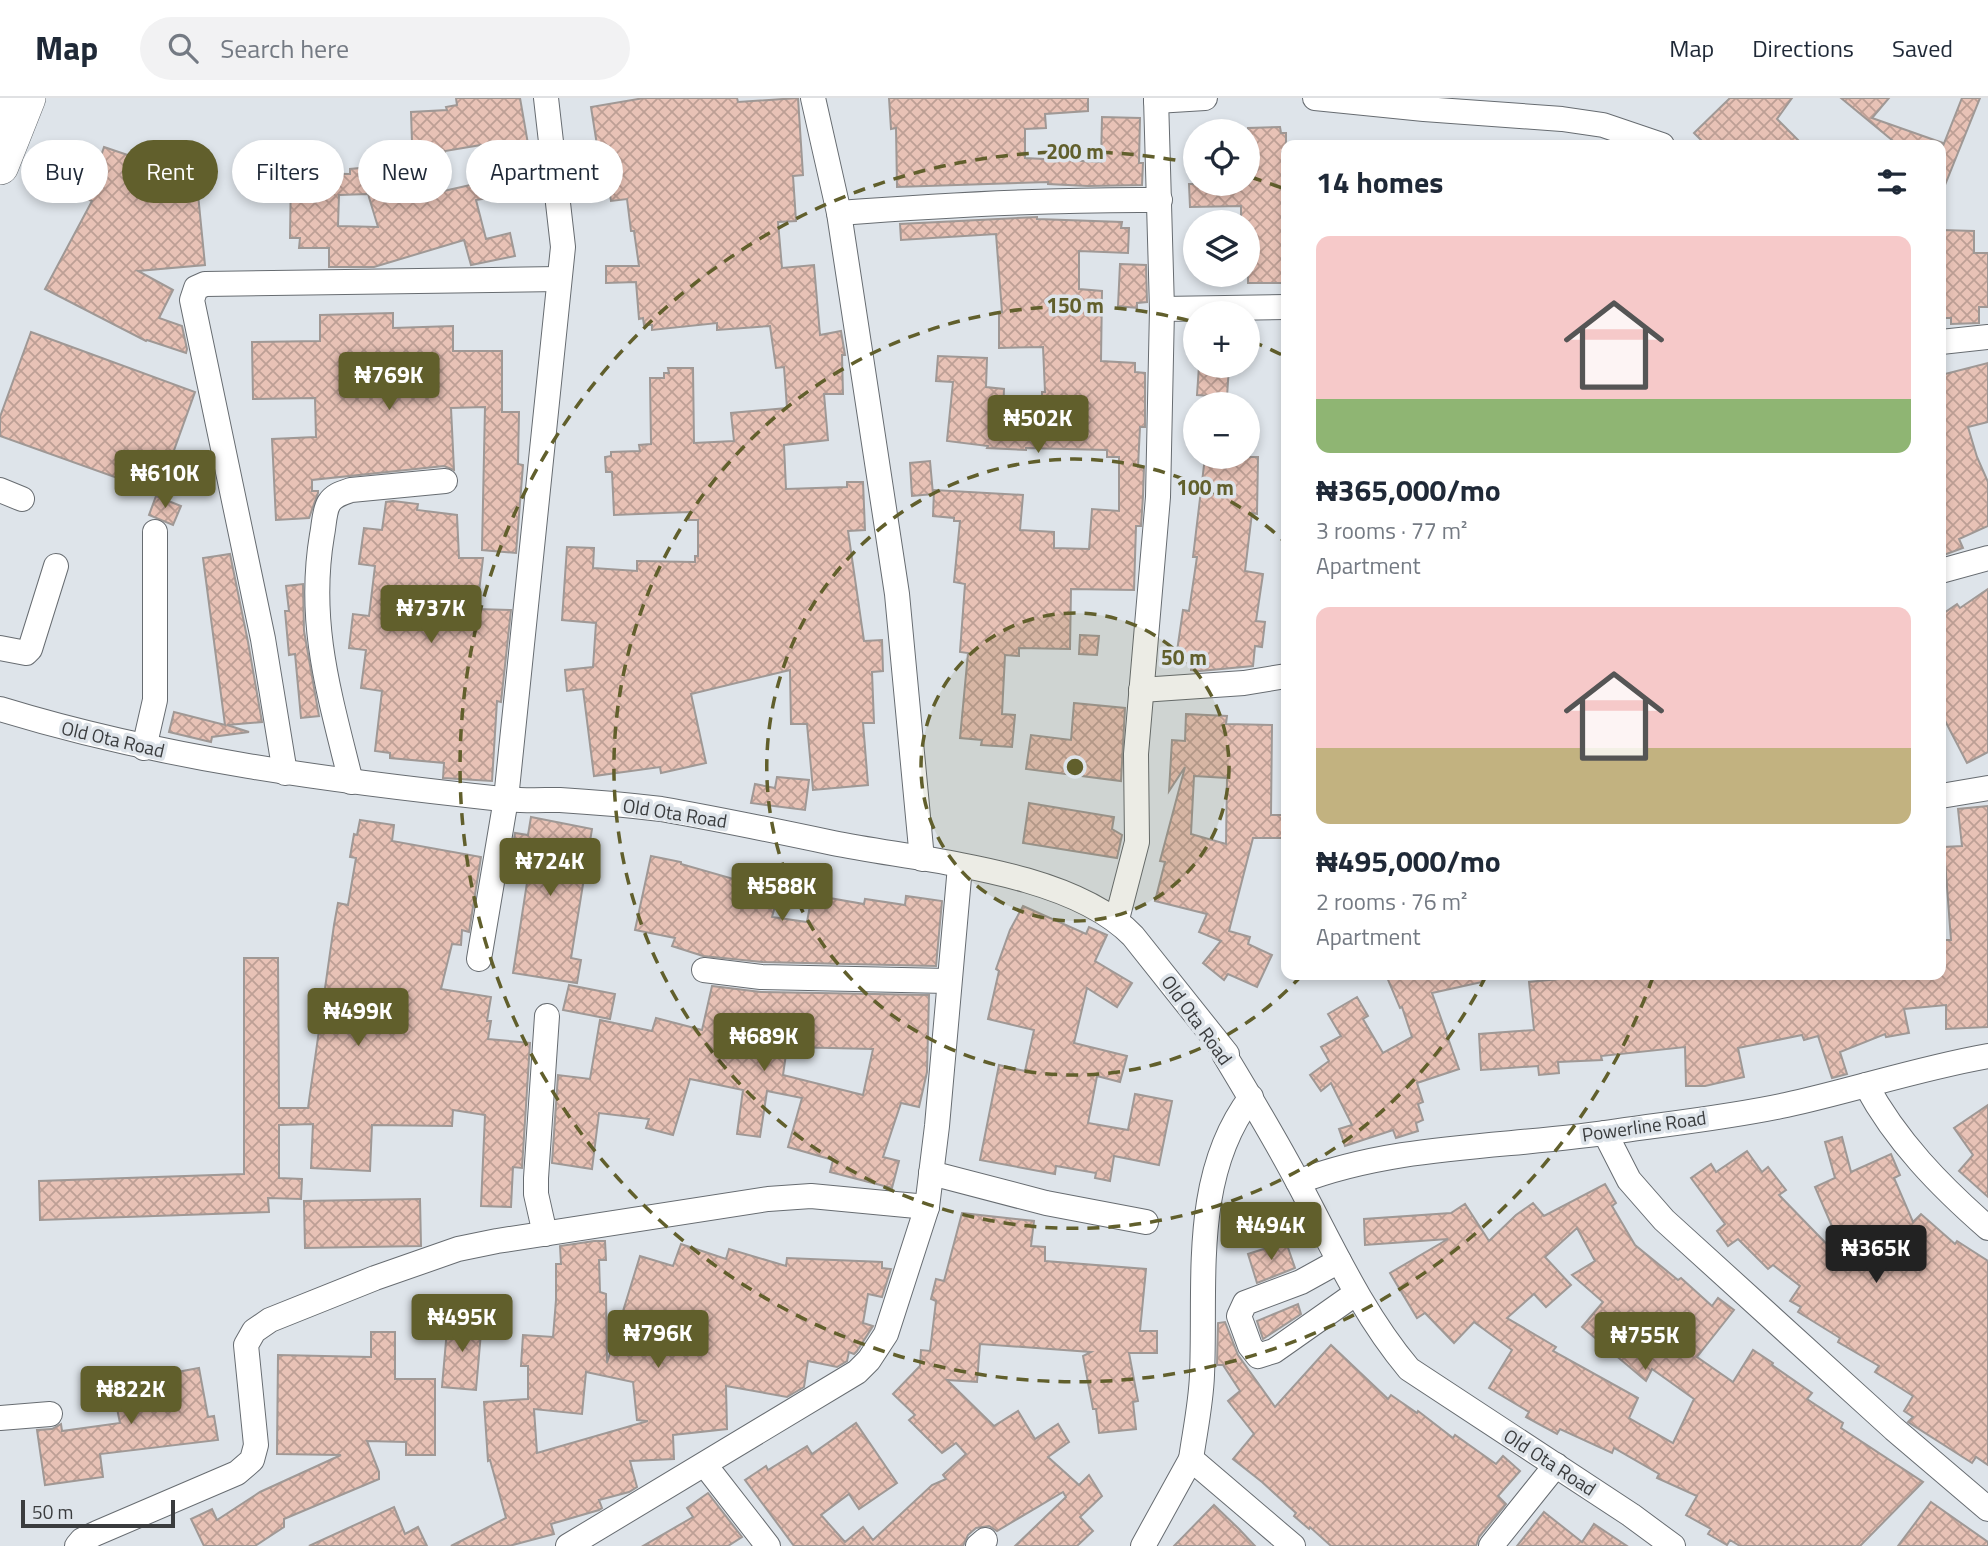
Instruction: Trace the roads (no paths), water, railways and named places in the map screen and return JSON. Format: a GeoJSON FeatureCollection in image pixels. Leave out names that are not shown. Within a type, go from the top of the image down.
{"type":"FeatureCollection","features":[{"type":"Feature","properties":{"kind":"highway"},"geometry":{"type":"LineString","coordinates":[[0,166],[27,98]]}},
{"type":"Feature","properties":{"kind":"street"},"geometry":{"type":"LineString","coordinates":[[0,111],[5,98]]}},
{"type":"Feature","properties":{"kind":"street"},"geometry":{"type":"LineString","coordinates":[[479,959],[506,799],[563,247],[546,98]]}},
{"type":"Feature","properties":{"kind":"street"},"geometry":{"type":"LineString","coordinates":[[813,98],[839,213],[897,594],[922,859]]}},
{"type":"Feature","properties":{"kind":"street"},"geometry":{"type":"LineString","coordinates":[[1117,919],[1137,842],[1136,754],[1158,497],[1162,309],[1156,99],[1205,98]]}},
{"type":"Feature","properties":{"kind":"street"},"geometry":{"type":"LineString","coordinates":[[1315,98],[1562,119],[1603,125],[1650,140]]}},
{"type":"Feature","properties":{"kind":"street"},"geometry":{"type":"LineString","coordinates":[[839,213],[1058,200],[1160,200]]}},
{"type":"Feature","properties":{"kind":"street"},"geometry":{"type":"LineString","coordinates":[[285,773],[264,639],[192,300],[196,288],[205,284],[559,279]]}},
{"type":"Feature","properties":{"kind":"street"},"geometry":{"type":"LineString","coordinates":[[1162,309],[1281,307]]}},
{"type":"Feature","properties":{"kind":"street"},"geometry":{"type":"LineString","coordinates":[[1946,341],[1988,337]]}},
{"type":"Feature","properties":{"kind":"street"},"geometry":{"type":"LineString","coordinates":[[351,782],[326,683],[318,625],[317,566],[328,505],[337,495],[351,489],[445,481]]}},
{"type":"Feature","properties":{"kind":"street"},"geometry":{"type":"LineString","coordinates":[[144,748],[155,700],[155,532]]}},
{"type":"Feature","properties":{"kind":"street"},"geometry":{"type":"LineString","coordinates":[[1946,570],[1988,558]]}},
{"type":"Feature","properties":{"kind":"street"},"geometry":{"type":"LineString","coordinates":[[0,648],[18,653],[26,653],[30,649],[56,566]]}},
{"type":"Feature","properties":{"kind":"street"},"geometry":{"type":"LineString","coordinates":[[1140,690],[1244,683],[1281,677]]}},
{"type":"Feature","properties":{"kind":"street","name":"Old Ota Road"},"geometry":{"type":"LineString","coordinates":[[0,709],[72,731],[144,748],[285,773],[506,799],[618,804],[661,809],[960,866],[1043,886],[1079,899],[1117,919],[1227,1054],[1224,1054],[1298,1182],[1355,1294],[1409,1369],[1556,1465],[1673,1546]]}},
{"type":"Feature","properties":{"kind":"street"},"geometry":{"type":"LineString","coordinates":[[1946,795],[1988,788]]}},
{"type":"Feature","properties":{"kind":"street"},"geometry":{"type":"LineString","coordinates":[[568,1546],[857,1372],[869,1360],[886,1334],[927,1207],[960,866]]}},
{"type":"Feature","properties":{"kind":"street"},"geometry":{"type":"LineString","coordinates":[[704,970],[761,976],[948,981]]}},
{"type":"Feature","properties":{"kind":"street"},"geometry":{"type":"LineString","coordinates":[[545,1234],[536,1194],[536,1178],[547,1016]]}},
{"type":"Feature","properties":{"kind":"street","name":"Powerline Road"},"geometry":{"type":"LineString","coordinates":[[1298,1182],[1352,1164],[1407,1155],[1605,1133],[1782,1106],[1942,1064],[1988,1056]]}},
{"type":"Feature","properties":{"kind":"street"},"geometry":{"type":"LineString","coordinates":[[1866,1085],[1894,1131],[1919,1161],[1988,1227]]}},
{"type":"Feature","properties":{"kind":"street"},"geometry":{"type":"LineString","coordinates":[[1143,1546],[1191,1459],[1202,1376],[1202,1296],[1212,1180],[1227,1135],[1247,1091]]}},
{"type":"Feature","properties":{"kind":"street"},"geometry":{"type":"LineString","coordinates":[[1605,1133],[1629,1180],[1664,1220],[1894,1429],[1988,1509]]}},
{"type":"Feature","properties":{"kind":"street"},"geometry":{"type":"LineString","coordinates":[[931,1173],[1046,1203],[1146,1223]]}},
{"type":"Feature","properties":{"kind":"street"},"geometry":{"type":"LineString","coordinates":[[77,1546],[82,1540],[97,1533],[237,1473],[252,1460],[256,1445],[246,1345],[254,1331],[270,1320],[375,1278],[458,1249],[768,1199],[800,1197],[927,1207]]}},
{"type":"Feature","properties":{"kind":"street"},"geometry":{"type":"LineString","coordinates":[[1339,1261],[1301,1282],[1251,1300],[1242,1307],[1240,1320],[1250,1346],[1258,1356],[1268,1354],[1355,1294]]}},
{"type":"Feature","properties":{"kind":"street"},"geometry":{"type":"LineString","coordinates":[[1301,1282],[1319,1318]]}},
{"type":"Feature","properties":{"kind":"street"},"geometry":{"type":"LineString","coordinates":[[0,1418],[50,1414]]}},
{"type":"Feature","properties":{"kind":"street"},"geometry":{"type":"LineString","coordinates":[[1191,1459],[1293,1546]]}},
{"type":"Feature","properties":{"kind":"street"},"geometry":{"type":"LineString","coordinates":[[705,1465],[768,1546]]}},
{"type":"Feature","properties":{"kind":"street"},"geometry":{"type":"LineString","coordinates":[[1491,1546],[1556,1465]]}}]}
